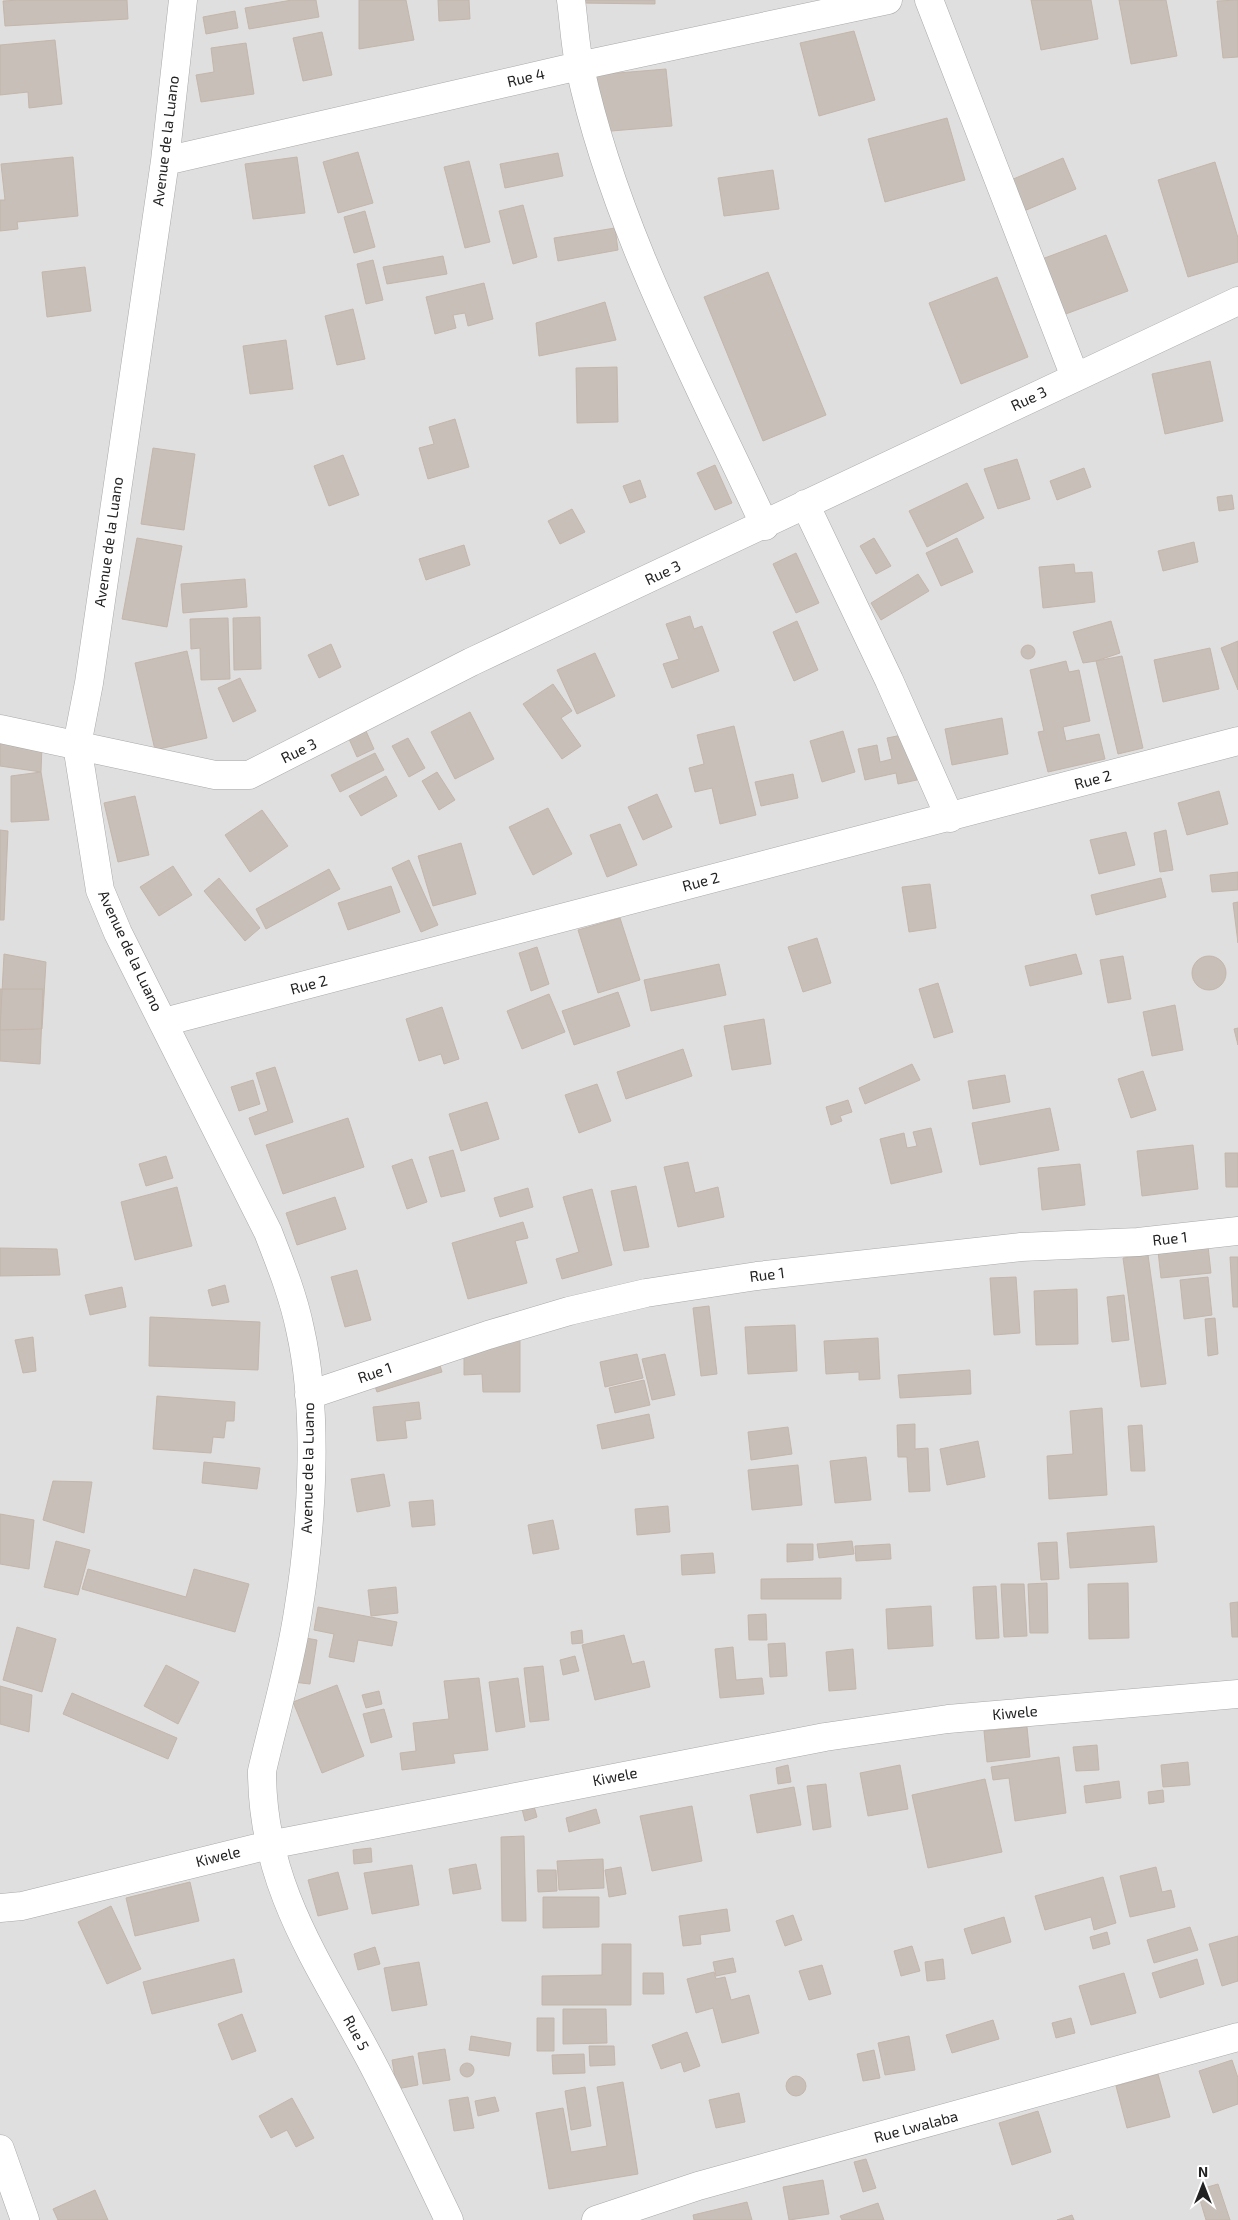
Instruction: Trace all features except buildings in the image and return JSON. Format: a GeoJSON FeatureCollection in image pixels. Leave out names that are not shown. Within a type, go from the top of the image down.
{"type":"FeatureCollection","features":[{"type":"Feature","properties":{"kind":"street","name":"Avenue de la Luano"},"geometry":{"type":"LineString","coordinates":[[182,0],[165,161],[89,683],[77,744],[100,890],[118,933],[268,1232],[286,1281],[300,1329],[311,1420],[308,1505],[298,1613],[262,1772],[262,1795],[269,1845]]}},
{"type":"Feature","properties":{"kind":"street"},"geometry":{"type":"LineString","coordinates":[[571,0],[579,66],[600,145],[640,258],[765,526]]}},
{"type":"Feature","properties":{"kind":"street","name":"Rue 4"},"geometry":{"type":"LineString","coordinates":[[165,161],[579,66],[888,0]]}},
{"type":"Feature","properties":{"kind":"street"},"geometry":{"type":"LineString","coordinates":[[929,0],[1075,377]]}},
{"type":"Feature","properties":{"kind":"street","name":"Rue 3"},"geometry":{"type":"LineString","coordinates":[[0,729],[215,775],[249,775],[472,662],[765,526],[805,504],[1238,301]]}},
{"type":"Feature","properties":{"kind":"street"},"geometry":{"type":"LineString","coordinates":[[805,504],[889,680],[950,818]]}},
{"type":"Feature","properties":{"kind":"street","name":"Rue 2"},"geometry":{"type":"LineString","coordinates":[[164,1022],[950,818],[1238,741]]}},
{"type":"Feature","properties":{"kind":"street","name":"Rue 1"},"geometry":{"type":"LineString","coordinates":[[309,1395],[488,1335],[570,1311],[646,1293],[757,1276],[1021,1247],[1138,1242],[1238,1231]]}},
{"type":"Feature","properties":{"kind":"street","name":"Kiwele"},"geometry":{"type":"LineString","coordinates":[[0,1908],[22,1906],[269,1845],[834,1736],[948,1719],[1238,1694]]}},
{"type":"Feature","properties":{"kind":"street","name":"Rue 5"},"geometry":{"type":"LineString","coordinates":[[269,1845],[288,1904],[371,2061],[449,2220]]}},
{"type":"Feature","properties":{"kind":"street","name":"Rue Lwalaba"},"geometry":{"type":"LineString","coordinates":[[596,2220],[698,2186],[1238,2037]]}},
{"type":"Feature","properties":{"kind":"street"},"geometry":{"type":"LineString","coordinates":[[0,2150],[25,2220]]}},
{"type":"Feature","properties":{"kind":"shaded area"},"geometry":{"type":"Polygon","coordinates":[[[0,0],[1238,0],[1238,2220],[0,2220],[0,0]]]}}]}
